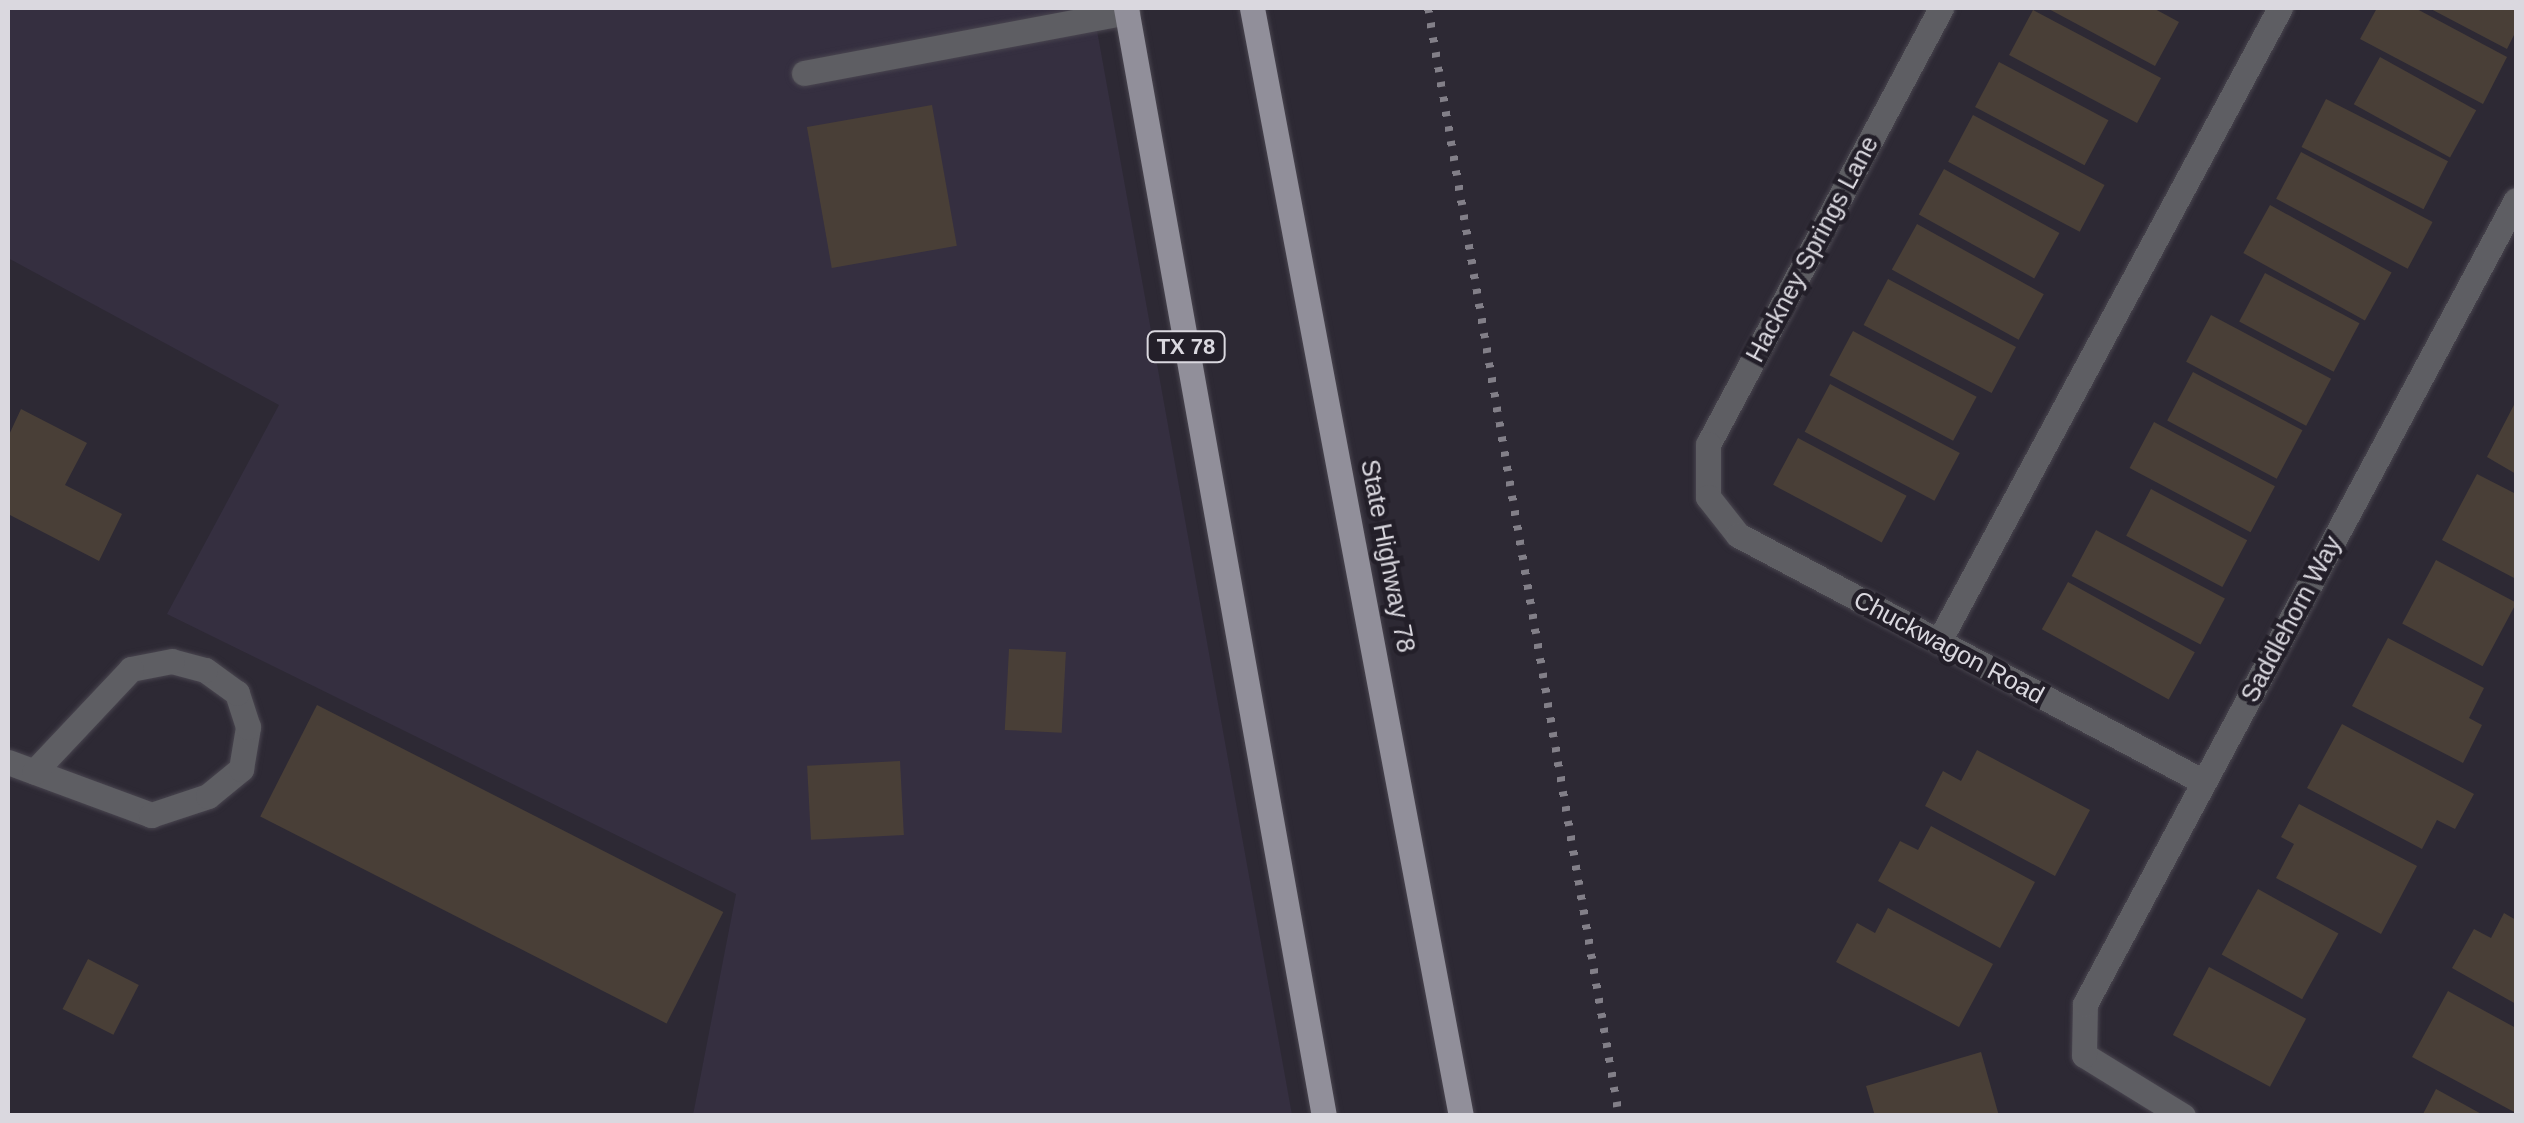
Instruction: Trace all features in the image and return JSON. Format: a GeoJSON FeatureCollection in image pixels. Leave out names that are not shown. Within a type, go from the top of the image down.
{"type":"FeatureCollection","features":[{"type":"Feature","properties":{"kind":"main road","name":"State Highway 78"},"geometry":{"type":"LineString","coordinates":[[1252,8],[1461,1116]]}},
{"type":"Feature","properties":{"kind":"main road","name":"TX 78"},"geometry":{"type":"LineString","coordinates":[[1127,10],[1324,1116]]}},
{"type":"Feature","properties":{"kind":"street","name":"Hackney Springs Lane"},"geometry":{"type":"LineString","coordinates":[[1708,496],[1708,444],[1941,8]]}},
{"type":"Feature","properties":{"kind":"street"},"geometry":{"type":"LineString","coordinates":[[1938,641],[2280,8]]}},
{"type":"Feature","properties":{"kind":"street"},"geometry":{"type":"LineString","coordinates":[[804,73],[1127,10]]}},
{"type":"Feature","properties":{"kind":"street","name":"Saddlehorn Way"},"geometry":{"type":"LineString","coordinates":[[2184,1116],[2098,1069],[2080,1043],[2085,1004],[2516,200]]}},
{"type":"Feature","properties":{"kind":"street","name":"Chuckwagon Road"},"geometry":{"type":"LineString","coordinates":[[1708,496],[1738,535],[2204,782]]}},
{"type":"Feature","properties":{"kind":"street"},"geometry":{"type":"LineString","coordinates":[[8,762],[34,772],[151,815],[208,796],[241,769],[248,727],[236,693],[205,670],[172,661],[131,669],[34,772]]}},
{"type":"Feature","properties":{"kind":"shaded area"},"geometry":{"type":"Polygon","coordinates":[[[8,8],[1093,8],[1292,1115],[693,1115],[736,894],[167,614],[279,405],[8,258],[8,8]]]}},
{"type":"Feature","properties":{"kind":"building"},"geometry":{"type":"Polygon","coordinates":[[[2047,8],[2153,8],[2179,22],[2155,66],[2047,8]]]}},
{"type":"Feature","properties":{"kind":"building"},"geometry":{"type":"Polygon","coordinates":[[[2377,8],[2415,8],[2507,57],[2483,104],[2360,39],[2377,8]]]}},
{"type":"Feature","properties":{"kind":"building"},"geometry":{"type":"Polygon","coordinates":[[[2429,8],[2516,8],[2516,31],[2507,49],[2429,8]]]}},
{"type":"Feature","properties":{"kind":"building"},"geometry":{"type":"Polygon","coordinates":[[[2033,10],[2161,78],[2137,123],[2009,55],[2033,10]]]}},
{"type":"Feature","properties":{"kind":"building"},"geometry":{"type":"Polygon","coordinates":[[[2380,57],[2476,110],[2450,158],[2354,104],[2380,57]]]}},
{"type":"Feature","properties":{"kind":"building"},"geometry":{"type":"Polygon","coordinates":[[[1999,62],[2108,120],[2085,165],[1975,107],[1999,62]]]}},
{"type":"Feature","properties":{"kind":"building"},"geometry":{"type":"Polygon","coordinates":[[[2326,99],[2448,161],[2424,209],[2301,147],[2326,99]]]}},
{"type":"Feature","properties":{"kind":"building"},"geometry":{"type":"Polygon","coordinates":[[[932,105],[957,246],[832,268],[807,127],[932,105]]]}},
{"type":"Feature","properties":{"kind":"building"},"geometry":{"type":"Polygon","coordinates":[[[1973,115],[2105,185],[2080,232],[1948,162],[1973,115]]]}},
{"type":"Feature","properties":{"kind":"building"},"geometry":{"type":"Polygon","coordinates":[[[2301,152],[2433,222],[2408,269],[2276,199],[2301,152]]]}},
{"type":"Feature","properties":{"kind":"building"},"geometry":{"type":"Polygon","coordinates":[[[1944,169],[2059,233],[2034,278],[1919,214],[1944,169]]]}},
{"type":"Feature","properties":{"kind":"building"},"geometry":{"type":"Polygon","coordinates":[[[2270,205],[2392,272],[2365,320],[2243,253],[2270,205]]]}},
{"type":"Feature","properties":{"kind":"building"},"geometry":{"type":"Polygon","coordinates":[[[1917,224],[2044,294],[2019,340],[1892,269],[1917,224]]]}},
{"type":"Feature","properties":{"kind":"building"},"geometry":{"type":"Polygon","coordinates":[[[2265,273],[2359,323],[2334,372],[2239,322],[2265,273]]]}},
{"type":"Feature","properties":{"kind":"building"},"geometry":{"type":"Polygon","coordinates":[[[1888,279],[2016,347],[1992,393],[1864,325],[1888,279]]]}},
{"type":"Feature","properties":{"kind":"building"},"geometry":{"type":"Polygon","coordinates":[[[2211,315],[2331,379],[2306,426],[2186,362],[2211,315]]]}},
{"type":"Feature","properties":{"kind":"building"},"geometry":{"type":"Polygon","coordinates":[[[1853,331],[1977,397],[1953,441],[1830,375],[1853,331]]]}},
{"type":"Feature","properties":{"kind":"building"},"geometry":{"type":"Polygon","coordinates":[[[2193,372],[2302,430],[2277,479],[2167,421],[2193,372]]]}},
{"type":"Feature","properties":{"kind":"building"},"geometry":{"type":"Polygon","coordinates":[[[1830,384],[1960,453],[1934,501],[1805,432],[1830,384]]]}},
{"type":"Feature","properties":{"kind":"building"},"geometry":{"type":"Polygon","coordinates":[[[2516,401],[2516,474],[2487,457],[2516,401]]]}},
{"type":"Feature","properties":{"kind":"building"},"geometry":{"type":"Polygon","coordinates":[[[21,409],[87,443],[65,485],[122,514],[99,561],[8,514],[8,437],[21,409]]]}},
{"type":"Feature","properties":{"kind":"building"},"geometry":{"type":"Polygon","coordinates":[[[2154,422],[2275,486],[2251,532],[2130,468],[2154,422]]]}},
{"type":"Feature","properties":{"kind":"building"},"geometry":{"type":"Polygon","coordinates":[[[1798,438],[1907,496],[1882,543],[1773,485],[1798,438]]]}},
{"type":"Feature","properties":{"kind":"building"},"geometry":{"type":"Polygon","coordinates":[[[2477,474],[2516,494],[2516,579],[2442,540],[2477,474]]]}},
{"type":"Feature","properties":{"kind":"building"},"geometry":{"type":"Polygon","coordinates":[[[2151,489],[2247,540],[2222,587],[2126,536],[2151,489]]]}},
{"type":"Feature","properties":{"kind":"building"},"geometry":{"type":"Polygon","coordinates":[[[2096,530],[2225,599],[2200,644],[2072,576],[2096,530]]]}},
{"type":"Feature","properties":{"kind":"building"},"geometry":{"type":"Polygon","coordinates":[[[2436,560],[2516,603],[2483,666],[2402,624],[2436,560]]]}},
{"type":"Feature","properties":{"kind":"building"},"geometry":{"type":"Polygon","coordinates":[[[2068,582],[2195,652],[2169,700],[2042,629],[2068,582]]]}},
{"type":"Feature","properties":{"kind":"building"},"geometry":{"type":"Polygon","coordinates":[[[2388,638],[2484,688],[2469,718],[2482,725],[2463,763],[2352,706],[2388,638]]]}},
{"type":"Feature","properties":{"kind":"building"},"geometry":{"type":"Polygon","coordinates":[[[1009,649],[1066,652],[1062,733],[1005,730],[1009,649]]]}},
{"type":"Feature","properties":{"kind":"building"},"geometry":{"type":"Polygon","coordinates":[[[317,705],[723,912],[667,1023],[260,816],[317,705]]]}},
{"type":"Feature","properties":{"kind":"building"},"geometry":{"type":"Polygon","coordinates":[[[2342,724],[2474,794],[2455,829],[2437,820],[2422,849],[2307,788],[2342,724]]]}},
{"type":"Feature","properties":{"kind":"building"},"geometry":{"type":"Polygon","coordinates":[[[1977,750],[2090,810],[2055,876],[1925,806],[1943,771],[1961,781],[1977,750]]]}},
{"type":"Feature","properties":{"kind":"building"},"geometry":{"type":"Polygon","coordinates":[[[900,761],[904,835],[811,840],[807,766],[900,761]]]}},
{"type":"Feature","properties":{"kind":"building"},"geometry":{"type":"Polygon","coordinates":[[[2299,804],[2417,866],[2381,934],[2276,878],[2294,844],[2281,837],[2299,804]]]}},
{"type":"Feature","properties":{"kind":"building"},"geometry":{"type":"Polygon","coordinates":[[[1931,826],[2035,882],[2000,948],[1878,881],[1900,841],[1918,850],[1931,826]]]}},
{"type":"Feature","properties":{"kind":"building"},"geometry":{"type":"Polygon","coordinates":[[[2258,889],[2338,934],[2302,999],[2222,955],[2258,889]]]}},
{"type":"Feature","properties":{"kind":"building"},"geometry":{"type":"Polygon","coordinates":[[[1888,908],[1993,964],[1959,1027],[1836,962],[1857,923],[1875,933],[1888,908]]]}},
{"type":"Feature","properties":{"kind":"building"},"geometry":{"type":"Polygon","coordinates":[[[2504,913],[2516,920],[2516,1004],[2452,968],[2474,929],[2491,938],[2504,913]]]}},
{"type":"Feature","properties":{"kind":"building"},"geometry":{"type":"Polygon","coordinates":[[[88,959],[139,985],[113,1035],[63,1009],[88,959]]]}},
{"type":"Feature","properties":{"kind":"building"},"geometry":{"type":"Polygon","coordinates":[[[2209,967],[2306,1019],[2270,1087],[2173,1035],[2209,967]]]}},
{"type":"Feature","properties":{"kind":"building"},"geometry":{"type":"Polygon","coordinates":[[[2448,991],[2516,1028],[2516,1113],[2412,1057],[2448,991]]]}},
{"type":"Feature","properties":{"kind":"building"},"geometry":{"type":"Polygon","coordinates":[[[1981,1052],[1999,1116],[1875,1116],[1866,1086],[1981,1052]]]}},
{"type":"Feature","properties":{"kind":"building"},"geometry":{"type":"Polygon","coordinates":[[[2436,1089],[2485,1116],[2422,1116],[2436,1089]]]}},
{"type":"Feature","properties":{"kind":"railway"},"geometry":{"type":"LineString","coordinates":[[1428,8],[1619,1116]]}}]}
